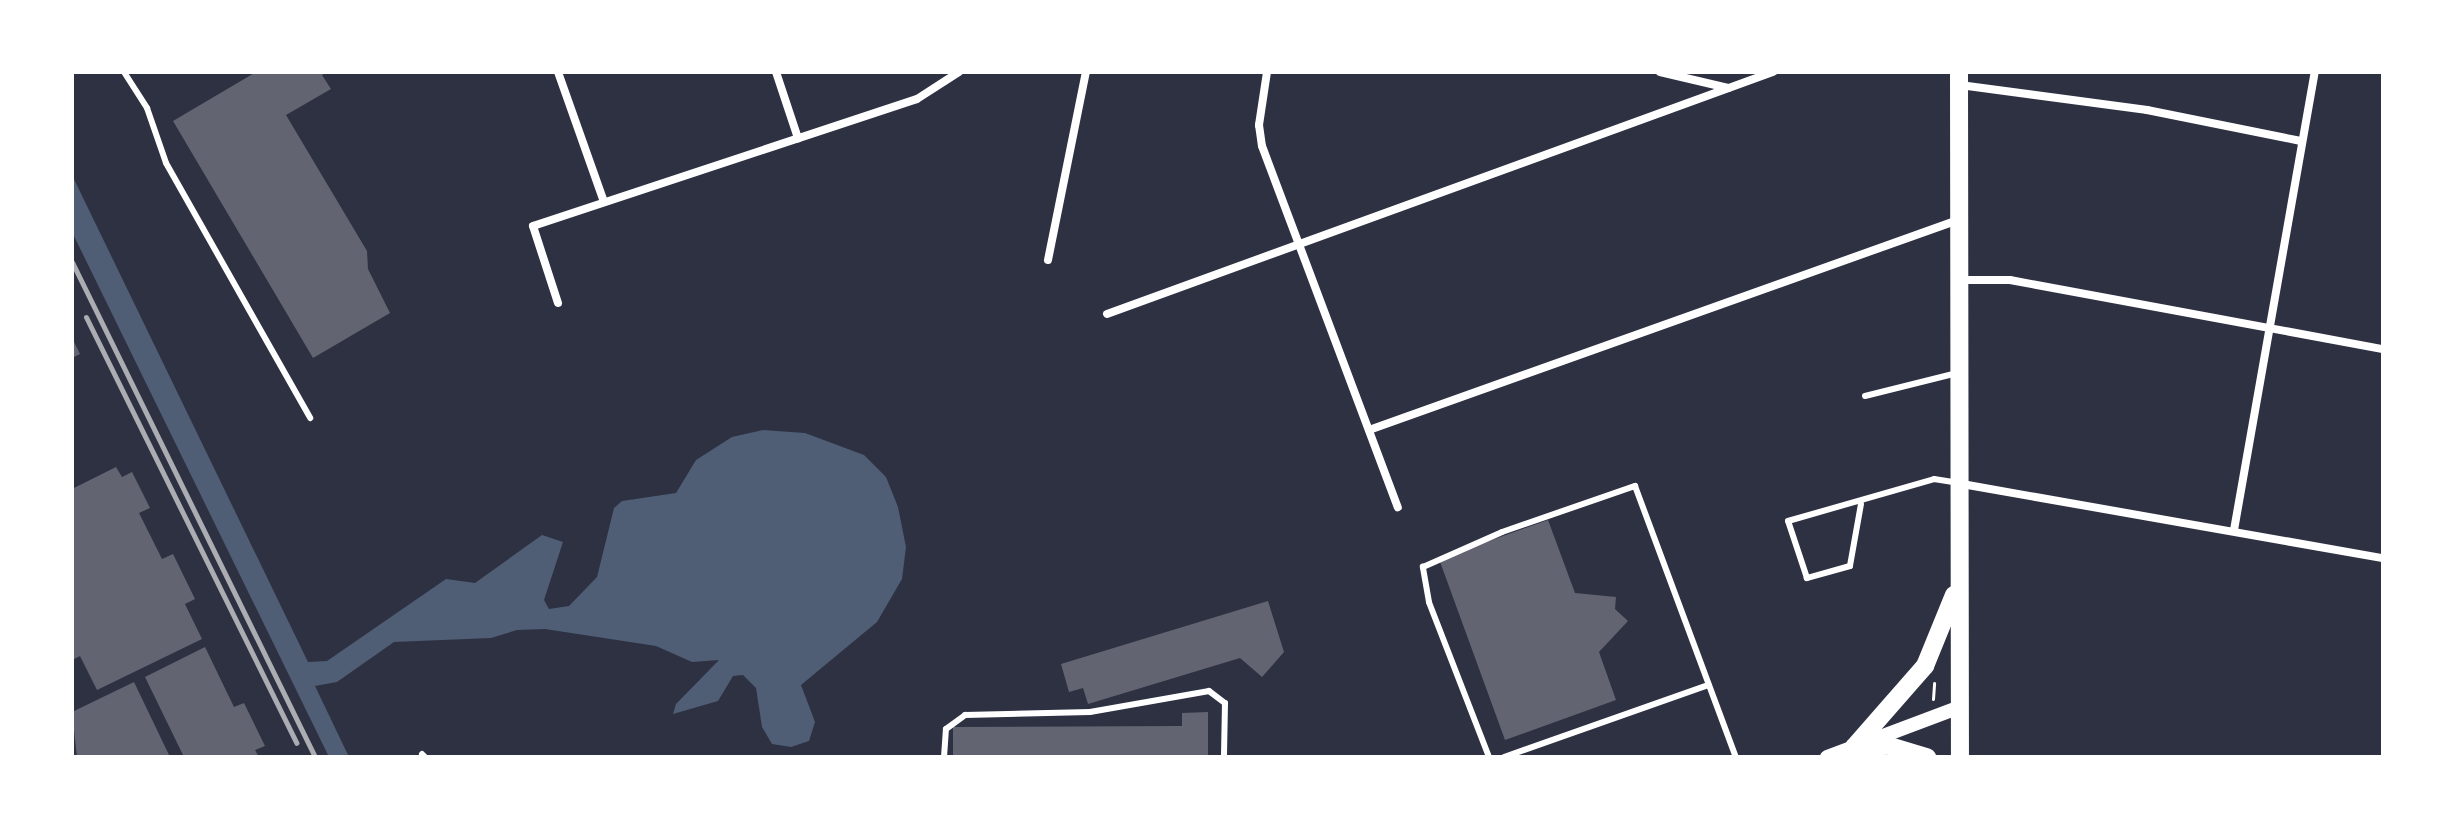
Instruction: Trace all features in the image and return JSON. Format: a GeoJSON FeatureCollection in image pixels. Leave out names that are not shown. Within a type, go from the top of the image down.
{"type":"FeatureCollection","features":[{"type":"Feature","properties":{"kind":"main road"},"geometry":{"type":"LineString","coordinates":[[1959,78],[1962,484],[1960,757]]}},
{"type":"Feature","properties":{"kind":"main road"},"geometry":{"type":"LineString","coordinates":[[1852,751],[1925,666],[1961,575]]}},
{"type":"Feature","properties":{"kind":"main road"},"geometry":{"type":"LineString","coordinates":[[1852,751],[1890,746],[1927,757]]}},
{"type":"Feature","properties":{"kind":"street"},"geometry":{"type":"LineString","coordinates":[[558,72],[604,202]]}},
{"type":"Feature","properties":{"kind":"street"},"geometry":{"type":"LineString","coordinates":[[776,72],[798,138]]}},
{"type":"Feature","properties":{"kind":"street"},"geometry":{"type":"LineString","coordinates":[[558,303],[533,226],[917,99],[959,72]]}},
{"type":"Feature","properties":{"kind":"street"},"geometry":{"type":"LineString","coordinates":[[1048,260],[1086,72]]}},
{"type":"Feature","properties":{"kind":"street"},"geometry":{"type":"LineString","coordinates":[[1267,72],[1259,137],[1398,507]]}},
{"type":"Feature","properties":{"kind":"street"},"geometry":{"type":"LineString","coordinates":[[1660,72],[1728,88]]}},
{"type":"Feature","properties":{"kind":"street"},"geometry":{"type":"LineString","coordinates":[[1107,314],[1773,72]]}},
{"type":"Feature","properties":{"kind":"street"},"geometry":{"type":"LineString","coordinates":[[2234,530],[2266,328],[2315,72]]}},
{"type":"Feature","properties":{"kind":"street"},"geometry":{"type":"LineString","coordinates":[[1959,78],[2147,110],[2301,141]]}},
{"type":"Feature","properties":{"kind":"street"},"geometry":{"type":"LineString","coordinates":[[1369,430],[1959,220]]}},
{"type":"Feature","properties":{"kind":"street"},"geometry":{"type":"LineString","coordinates":[[1960,280],[2010,280],[2383,349]]}},
{"type":"Feature","properties":{"kind":"street"},"geometry":{"type":"LineString","coordinates":[[1962,484],[2383,558]]}},
{"type":"Feature","properties":{"kind":"street"},"geometry":{"type":"LineString","coordinates":[[1827,757],[1852,751],[1960,707]]}},
{"type":"Feature","properties":{"kind":"lane"},"geometry":{"type":"LineString","coordinates":[[124,72],[147,108],[166,163],[310,418]]}},
{"type":"Feature","properties":{"kind":"lane"},"geometry":{"type":"LineString","coordinates":[[1865,396],[1927,385],[1961,372]]}},
{"type":"Feature","properties":{"kind":"lane"},"geometry":{"type":"LineString","coordinates":[[1861,504],[1850,566],[1807,578],[1788,521],[1829,507],[1861,504],[1934,479],[1962,484]]}},
{"type":"Feature","properties":{"kind":"lane"},"geometry":{"type":"LineString","coordinates":[[1489,757],[1429,602],[1423,567],[1502,532],[1635,486],[1736,757]]}},
{"type":"Feature","properties":{"kind":"lane"},"geometry":{"type":"LineString","coordinates":[[1504,757],[1709,685]]}},
{"type":"Feature","properties":{"kind":"lane"},"geometry":{"type":"LineString","coordinates":[[944,757],[946,729],[965,715],[1090,712],[1209,691],[1225,703],[1224,757]]}},
{"type":"Feature","properties":{"kind":"path"},"geometry":{"type":"LineString","coordinates":[[1932,707],[1934,675]]}},
{"type":"Feature","properties":{"kind":"water"},"geometry":{"type":"Polygon","coordinates":[[[72,175],[308,662],[327,661],[446,579],[475,583],[542,535],[563,542],[544,600],[549,609],[569,606],[597,577],[614,508],[622,501],[676,493],[696,460],[732,437],[763,430],[805,433],[864,455],[886,477],[898,507],[906,547],[902,579],[877,622],[801,685],[815,722],[809,741],[791,747],[772,744],[762,727],[756,688],[743,675],[733,676],[718,701],[673,714],[676,704],[719,660],[692,662],[656,646],[545,629],[517,630],[491,638],[394,642],[337,682],[315,686],[349,757],[329,757],[72,232],[72,175]]]}},
{"type":"Feature","properties":{"kind":"building"},"geometry":{"type":"Polygon","coordinates":[[[256,72],[327,72],[322,75],[331,89],[286,115],[367,251],[368,269],[390,313],[313,358],[173,121],[256,72]]]}},
{"type":"Feature","properties":{"kind":"building"},"geometry":{"type":"Polygon","coordinates":[[[72,338],[80,354],[72,358],[72,338]]]}},
{"type":"Feature","properties":{"kind":"building"},"geometry":{"type":"Polygon","coordinates":[[[116,467],[122,477],[132,472],[150,508],[139,513],[162,559],[173,554],[195,599],[185,604],[202,639],[97,690],[80,656],[72,660],[72,489],[116,467]]]}},
{"type":"Feature","properties":{"kind":"building"},"geometry":{"type":"Polygon","coordinates":[[[1548,520],[1575,593],[1616,597],[1615,609],[1628,621],[1599,652],[1616,700],[1505,740],[1439,559],[1548,520]]]}},
{"type":"Feature","properties":{"kind":"building"},"geometry":{"type":"Polygon","coordinates":[[[1268,601],[1284,652],[1262,677],[1240,658],[1088,704],[1083,688],[1069,692],[1061,664],[1268,601]]]}},
{"type":"Feature","properties":{"kind":"building"},"geometry":{"type":"Polygon","coordinates":[[[205,647],[234,707],[244,703],[265,746],[255,750],[259,757],[184,757],[145,677],[205,647]]]}},
{"type":"Feature","properties":{"kind":"building"},"geometry":{"type":"Polygon","coordinates":[[[134,682],[170,757],[77,757],[72,712],[134,682]]]}},
{"type":"Feature","properties":{"kind":"building"},"geometry":{"type":"Polygon","coordinates":[[[1208,712],[1208,757],[953,757],[953,727],[1182,726],[1182,713],[1208,712]]]}},
{"type":"Feature","properties":{"kind":"railway"},"geometry":{"type":"LineString","coordinates":[[72,262],[315,757]]}},
{"type":"Feature","properties":{"kind":"railway"},"geometry":{"type":"LineString","coordinates":[[86,317],[297,743]]}}]}
